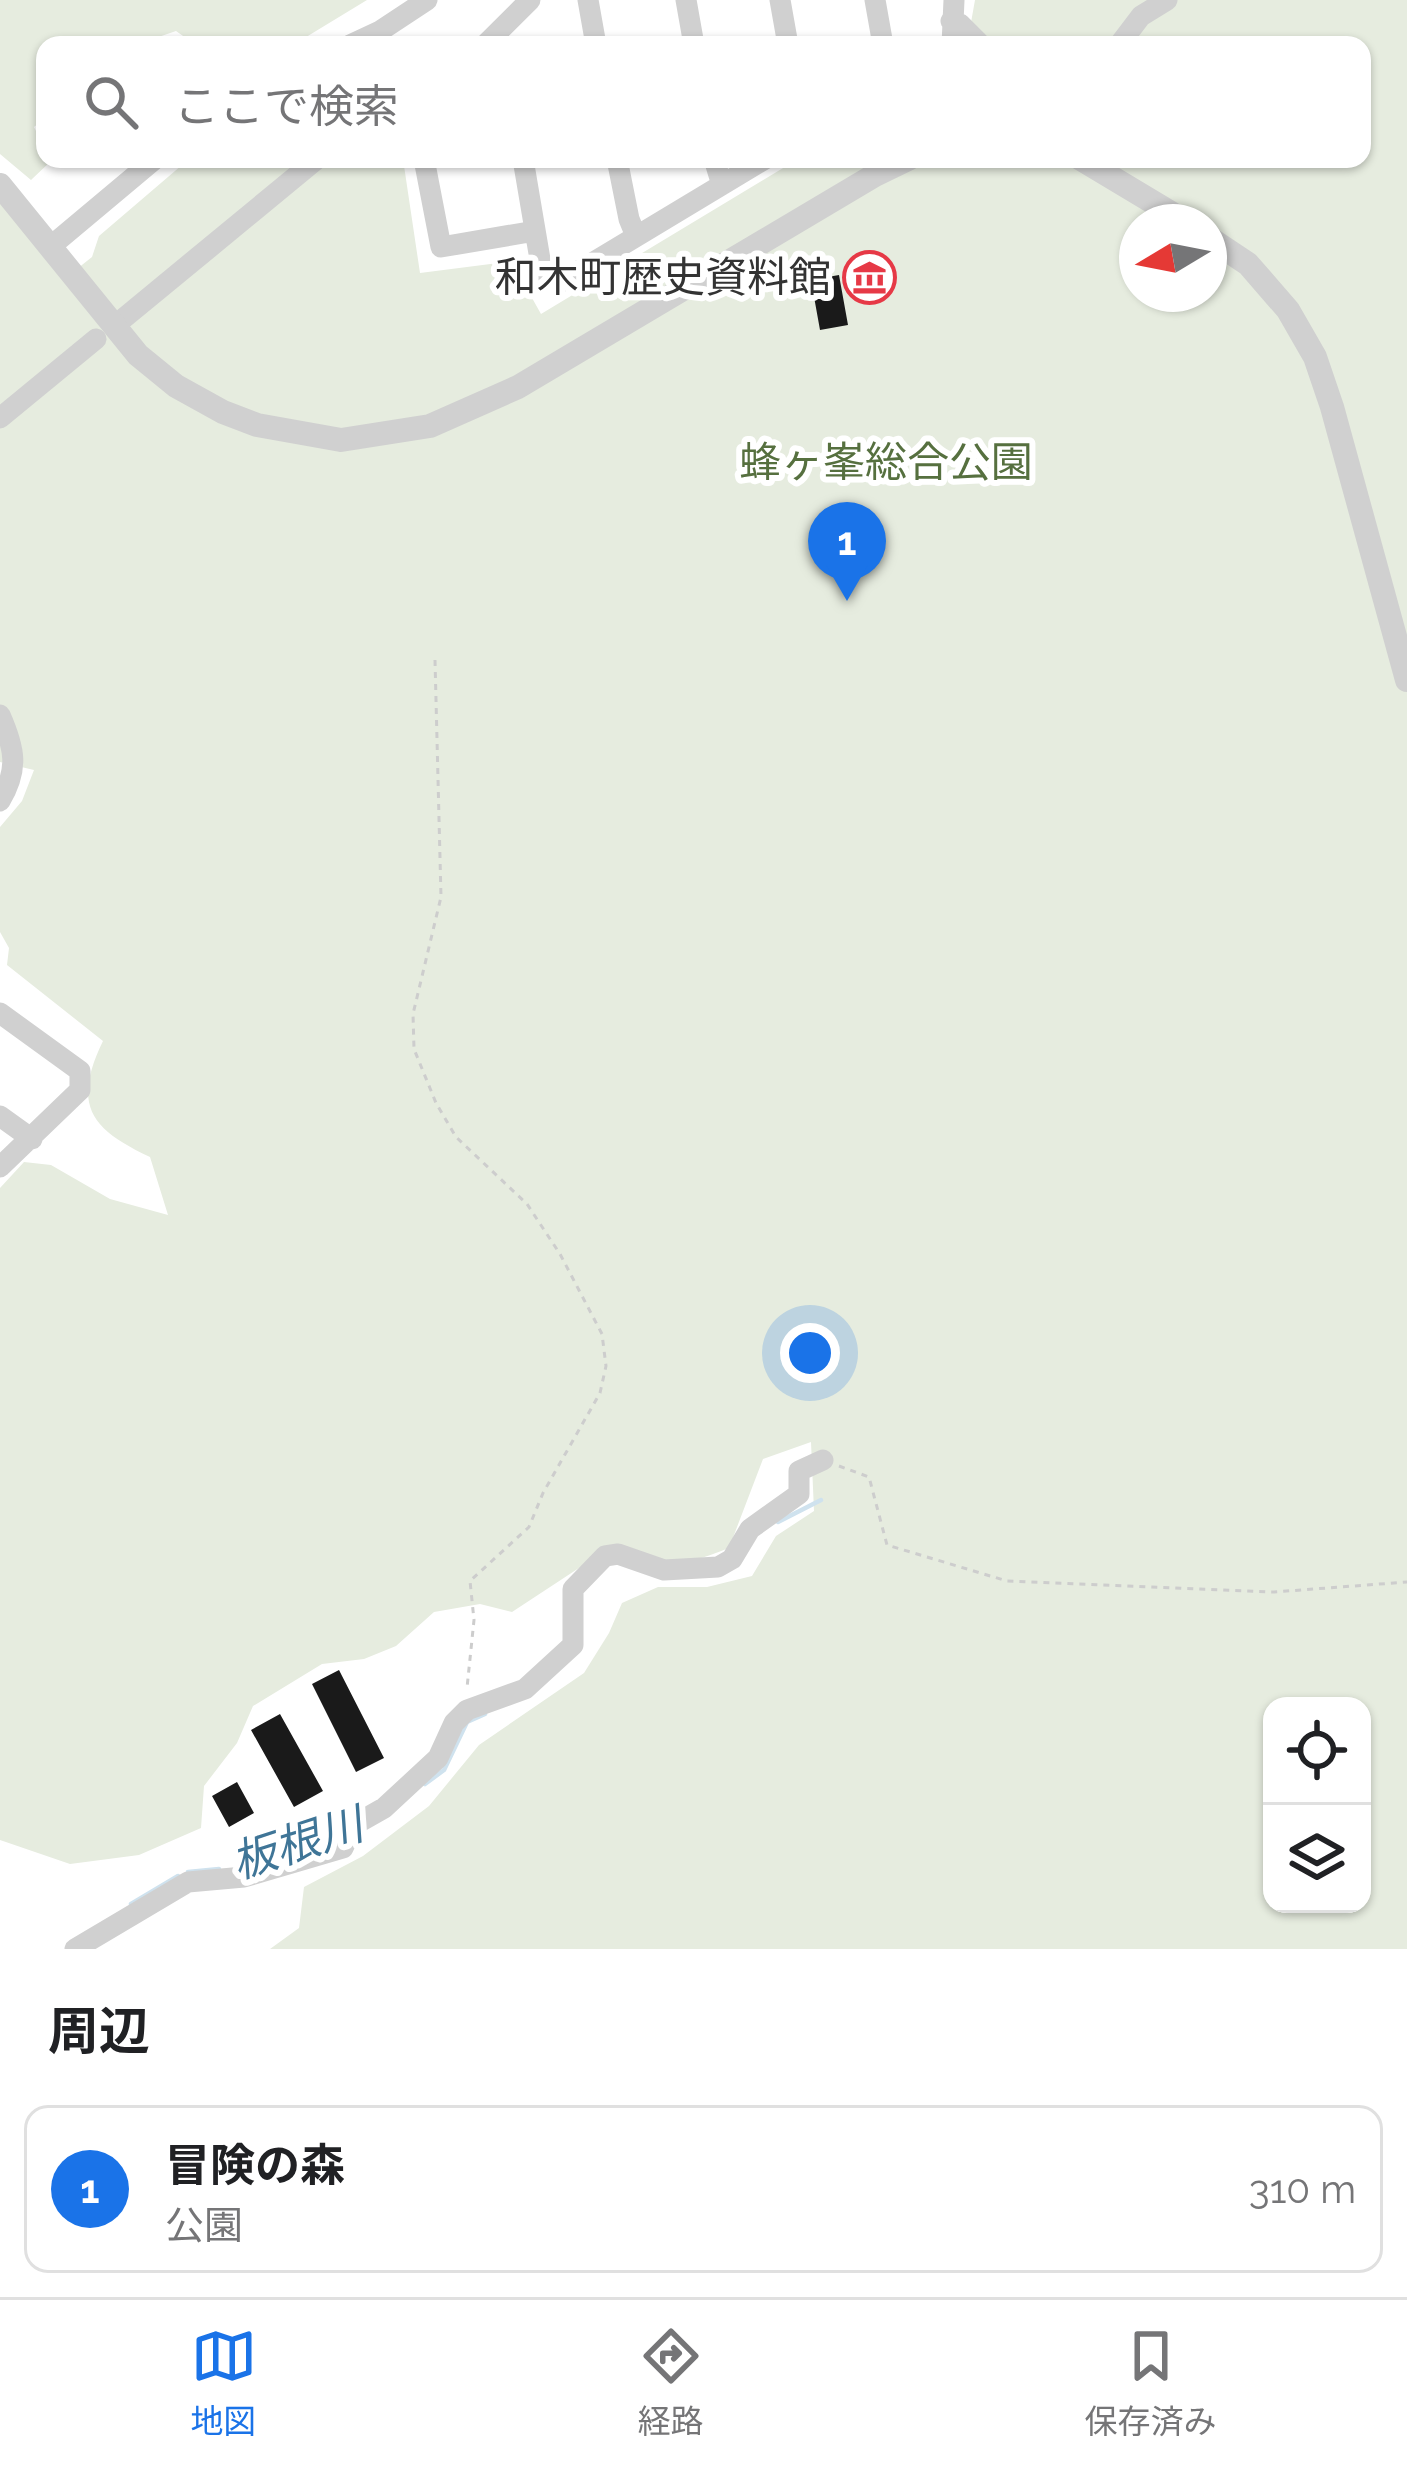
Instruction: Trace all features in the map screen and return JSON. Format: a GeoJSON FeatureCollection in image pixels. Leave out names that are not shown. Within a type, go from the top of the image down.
{"type":"FeatureCollection","features":[{"type":"Feature","properties":{"kind":"street"},"geometry":{"type":"LineString","coordinates":[[386,36],[427,0]]}},
{"type":"Feature","properties":{"kind":"street"},"geometry":{"type":"LineString","coordinates":[[498,36],[530,0]]}},
{"type":"Feature","properties":{"kind":"street"},"geometry":{"type":"LineString","coordinates":[[588,0],[594,36]]}},
{"type":"Feature","properties":{"kind":"street"},"geometry":{"type":"LineString","coordinates":[[686,0],[692,36]]}},
{"type":"Feature","properties":{"kind":"street"},"geometry":{"type":"LineString","coordinates":[[780,0],[786,36]]}},
{"type":"Feature","properties":{"kind":"street"},"geometry":{"type":"LineString","coordinates":[[875,0],[881,36]]}},
{"type":"Feature","properties":{"kind":"street"},"geometry":{"type":"LineString","coordinates":[[1126,36],[1141,16],[1167,0]]}},
{"type":"Feature","properties":{"kind":"street"},"geometry":{"type":"LineString","coordinates":[[953,11],[973,36]]}},
{"type":"Feature","properties":{"kind":"street"},"geometry":{"type":"LineString","coordinates":[[50,247],[144,168]]}},
{"type":"Feature","properties":{"kind":"street"},"geometry":{"type":"LineString","coordinates":[[124,318],[305,168]]}},
{"type":"Feature","properties":{"kind":"street"},"geometry":{"type":"LineString","coordinates":[[426,168],[441,247],[535,232]]}},
{"type":"Feature","properties":{"kind":"street"},"geometry":{"type":"LineString","coordinates":[[524,168],[543,278],[559,283],[750,168]]}},
{"type":"Feature","properties":{"kind":"street"},"geometry":{"type":"LineString","coordinates":[[619,168],[636,236]]}},
{"type":"Feature","properties":{"kind":"street"},"geometry":{"type":"LineString","coordinates":[[717,168],[722,184]]}},
{"type":"Feature","properties":{"kind":"street"},"geometry":{"type":"LineString","coordinates":[[0,185],[138,355],[176,386],[257,425],[341,440],[430,426],[518,387],[889,168]]}},
{"type":"Feature","properties":{"kind":"street"},"geometry":{"type":"LineString","coordinates":[[1096,168],[1156,204]]}},
{"type":"Feature","properties":{"kind":"street"},"geometry":{"type":"LineString","coordinates":[[1227,250],[1248,264],[1288,310],[1315,358],[1407,680]]}},
{"type":"Feature","properties":{"kind":"street"},"geometry":{"type":"LineString","coordinates":[[0,418],[96,339]]}},
{"type":"Feature","properties":{"kind":"street"},"geometry":{"type":"LineString","coordinates":[[0,715],[16,756],[13,778],[0,802]]}},
{"type":"Feature","properties":{"kind":"street"},"geometry":{"type":"LineString","coordinates":[[0,1013],[80,1071],[80,1090],[0,1167]]}},
{"type":"Feature","properties":{"kind":"street"},"geometry":{"type":"LineString","coordinates":[[0,1116],[32,1139]]}},
{"type":"Feature","properties":{"kind":"street"},"geometry":{"type":"LineString","coordinates":[[75,1949],[188,1882],[244,1876],[343,1848],[354,1826],[384,1808],[438,1759],[454,1723],[467,1710],[525,1689],[573,1645],[573,1589],[605,1556],[618,1554],[664,1570],[718,1567],[732,1559],[750,1529],[799,1494],[799,1471],[823,1460]]}},
{"type":"Feature","properties":{"kind":"path"},"geometry":{"type":"LineString","coordinates":[[435,660],[442,897],[413,1014],[414,1049],[456,1137],[526,1204],[560,1254],[602,1334],[606,1366],[600,1393],[529,1527],[470,1581],[474,1620],[467,1710]]}},
{"type":"Feature","properties":{"kind":"path"},"geometry":{"type":"LineString","coordinates":[[823,1460],[869,1478],[887,1545],[1007,1581],[1274,1592],[1407,1582]]}},
{"type":"Feature","properties":{"kind":"green space"},"geometry":{"type":"Polygon","coordinates":[[[0,0],[367,0],[308,36],[183,36],[176,31],[161,36],[36,36],[36,168],[44,168],[31,180],[0,154],[0,0]]]}},
{"type":"Feature","properties":{"kind":"green space","name":"蜂ヶ峯総合公園"},"geometry":{"type":"Polygon","coordinates":[[[975,0],[1407,0],[1407,1949],[270,1949],[299,1928],[304,1887],[363,1856],[429,1806],[479,1745],[584,1673],[622,1603],[658,1587],[707,1587],[752,1576],[776,1536],[814,1511],[811,1442],[763,1459],[729,1548],[672,1562],[614,1545],[512,1612],[480,1604],[434,1612],[396,1646],[364,1659],[322,1664],[253,1706],[237,1743],[204,1786],[201,1828],[139,1855],[70,1864],[0,1840],[0,1188],[24,1162],[51,1165],[110,1199],[168,1215],[150,1157],[113,1136],[92,1112],[89,1082],[103,1041],[7,965],[9,948],[0,932],[0,827],[22,801],[34,770],[0,762],[0,200],[63,280],[92,257],[99,236],[178,168],[404,168],[420,273],[521,260],[527,289],[541,314],[783,168],[1371,168],[1371,36],[969,36],[975,0]]]}},
{"type":"Feature","properties":{"kind":"building"},"geometry":{"type":"Polygon","coordinates":[[[839,275],[848,325],[820,330],[811,280],[839,275]]]}},
{"type":"Feature","properties":{"kind":"building"},"geometry":{"type":"Polygon","coordinates":[[[339,1670],[384,1758],[356,1772],[312,1684],[339,1670]]]}},
{"type":"Feature","properties":{"kind":"building"},"geometry":{"type":"Polygon","coordinates":[[[280,1714],[323,1791],[294,1807],[251,1730],[280,1714]]]}},
{"type":"Feature","properties":{"kind":"building"},"geometry":{"type":"Polygon","coordinates":[[[237,1782],[254,1813],[229,1827],[212,1796],[237,1782]]]}},
{"type":"Feature","properties":{"kind":"waterway","name":"板根川"},"geometry":{"type":"LineString","coordinates":[[778,1522],[821,1500]]}},
{"type":"Feature","properties":{"kind":"waterway","name":"板根川"},"geometry":{"type":"LineString","coordinates":[[425,1784],[444,1770],[467,1722],[485,1714]]}},
{"type":"Feature","properties":{"kind":"waterway","name":"板根川"},"geometry":{"type":"LineString","coordinates":[[188,1872],[219,1869]]}},
{"type":"Feature","properties":{"kind":"waterway","name":"板根川"},"geometry":{"type":"LineString","coordinates":[[131,1904],[178,1876]]}},
{"type":"Feature","properties":{"kind":"place","name":"和木町歴史資料館"},"geometry":{"type":"Point","coordinates":[870,277]}},
{"type":"Feature","properties":{"kind":"place","name":"冒険の森"},"geometry":{"type":"Point","coordinates":[847,601]}}]}
